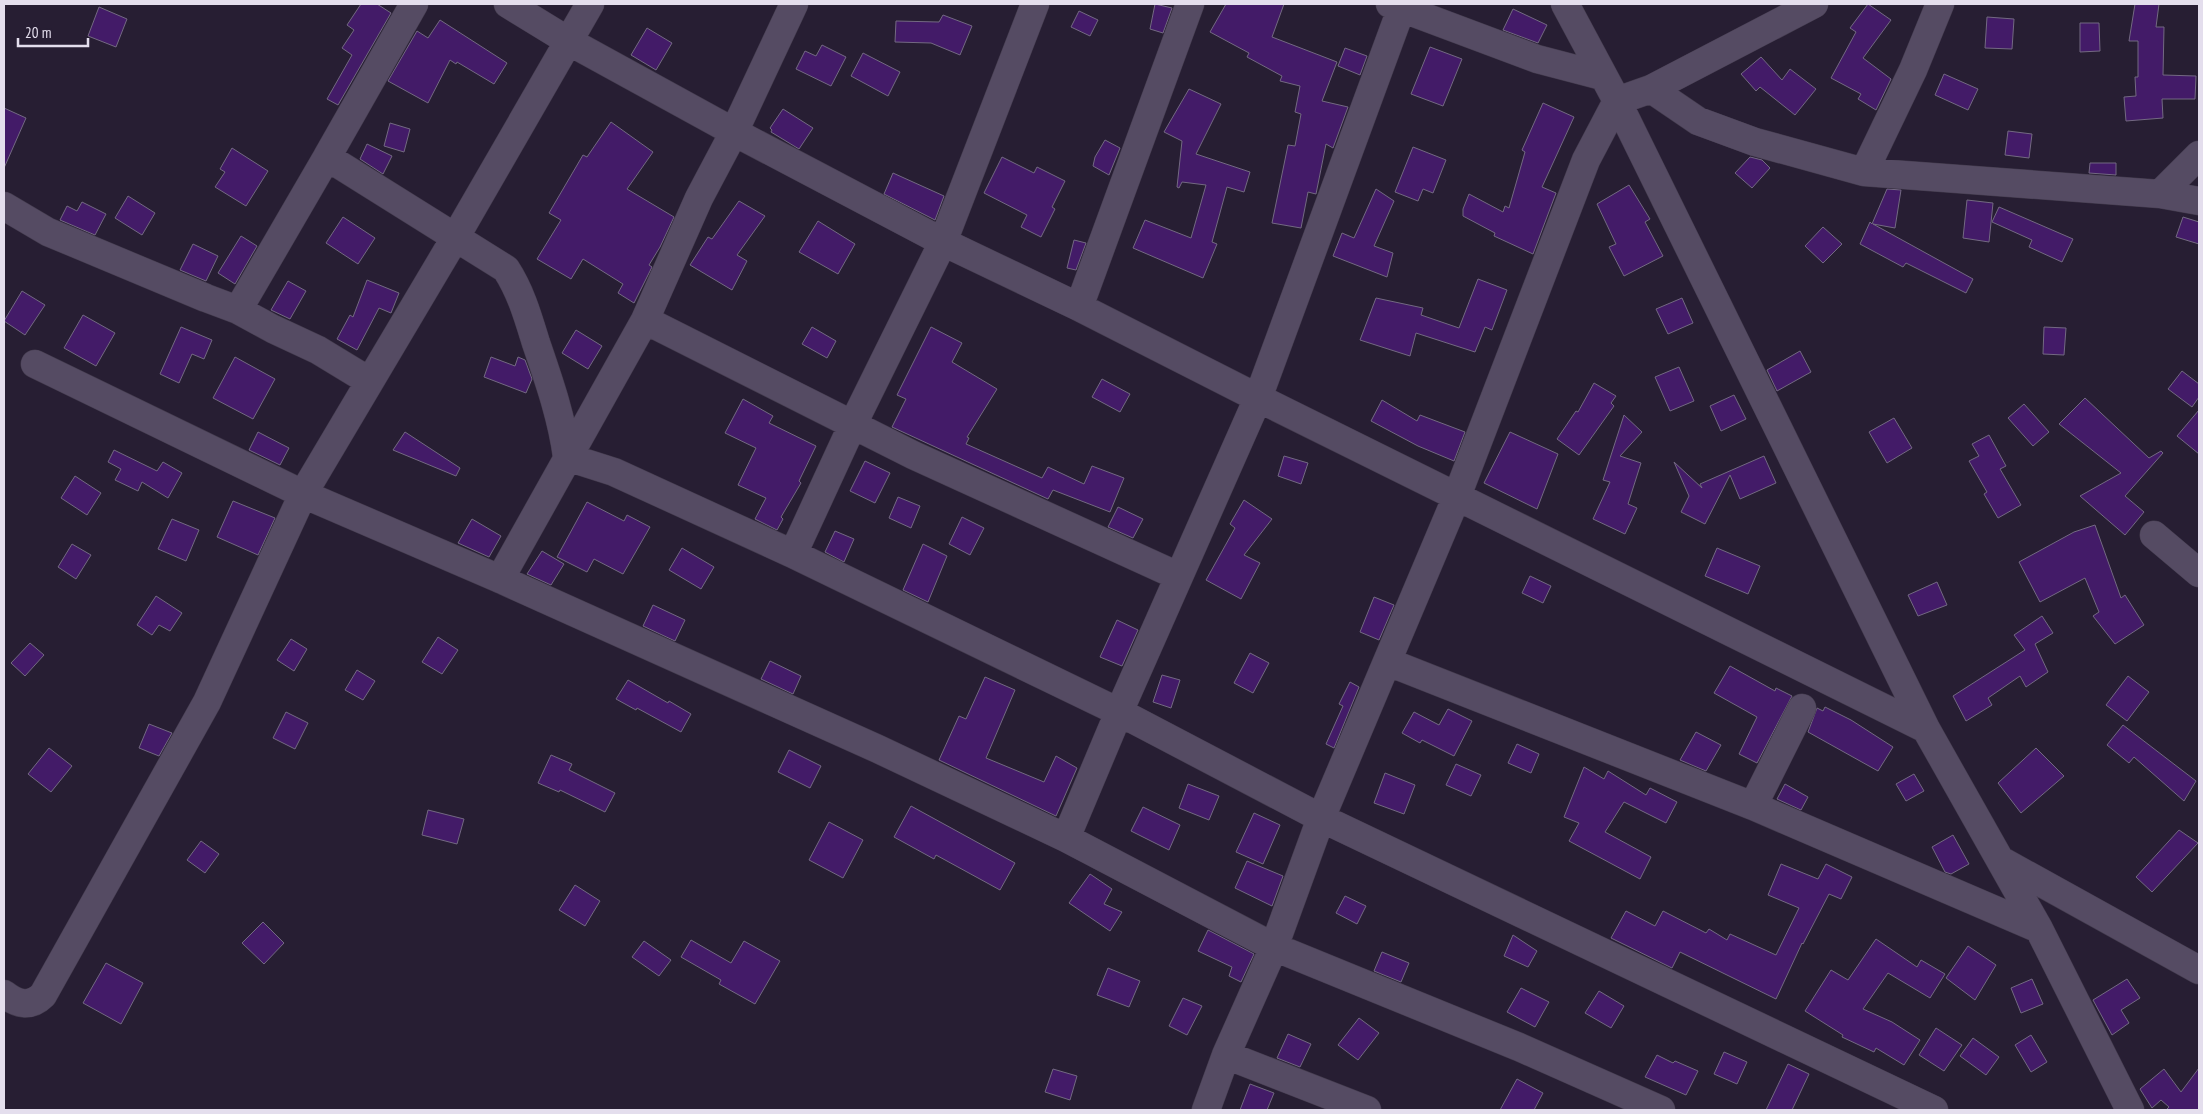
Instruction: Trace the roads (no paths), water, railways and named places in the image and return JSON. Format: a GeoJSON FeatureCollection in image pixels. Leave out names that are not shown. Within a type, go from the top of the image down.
{"type":"FeatureCollection","features":[{"type":"Feature","properties":{"kind":"street"},"geometry":{"type":"LineString","coordinates":[[238,310],[414,4]]}},
{"type":"Feature","properties":{"kind":"street"},"geometry":{"type":"LineString","coordinates":[[508,4],[570,42],[734,132],[943,242],[1079,307],[1258,398],[1926,729]]}},
{"type":"Feature","properties":{"kind":"street"},"geometry":{"type":"LineString","coordinates":[[4,994],[28,1004],[35,1003],[42,995],[207,702],[303,494],[570,42],[590,4]]}},
{"type":"Feature","properties":{"kind":"street"},"geometry":{"type":"LineString","coordinates":[[500,579],[644,320],[699,198],[734,132],[794,4]]}},
{"type":"Feature","properties":{"kind":"street"},"geometry":{"type":"LineString","coordinates":[[793,554],[853,424],[943,242],[1035,4]]}},
{"type":"Feature","properties":{"kind":"street"},"geometry":{"type":"LineString","coordinates":[[1079,307],[1190,4]]}},
{"type":"Feature","properties":{"kind":"street"},"geometry":{"type":"LineString","coordinates":[[1565,4],[1617,101],[1926,729],[2039,929],[2130,1110]]}},
{"type":"Feature","properties":{"kind":"street"},"geometry":{"type":"LineString","coordinates":[[1206,1110],[1226,1055],[1274,947],[1321,818],[1457,496],[1586,160],[1617,101],[1651,89],[1814,4]]}},
{"type":"Feature","properties":{"kind":"street"},"geometry":{"type":"LineString","coordinates":[[1864,172],[1914,70],[1940,4]]}},
{"type":"Feature","properties":{"kind":"street"},"geometry":{"type":"LineString","coordinates":[[1066,838],[1178,576],[1258,398],[1398,5],[1537,59],[1602,76]]}},
{"type":"Feature","properties":{"kind":"street"},"geometry":{"type":"LineString","coordinates":[[1651,89],[1698,121],[1755,142],[1864,172],[2160,194],[2199,201]]}},
{"type":"Feature","properties":{"kind":"street"},"geometry":{"type":"LineString","coordinates":[[2160,194],[2199,156]]}},
{"type":"Feature","properties":{"kind":"street"},"geometry":{"type":"LineString","coordinates":[[327,157],[506,269],[517,286],[564,429],[567,457]]}},
{"type":"Feature","properties":{"kind":"street"},"geometry":{"type":"LineString","coordinates":[[4,206],[48,232],[238,310],[318,350],[369,380]]}},
{"type":"Feature","properties":{"kind":"street"},"geometry":{"type":"LineString","coordinates":[[644,320],[913,454],[1178,576]]}},
{"type":"Feature","properties":{"kind":"street"},"geometry":{"type":"LineString","coordinates":[[35,364],[303,494],[500,579],[878,749],[1066,838],[1274,947],[1519,1047],[1662,1110]]}},
{"type":"Feature","properties":{"kind":"street"},"geometry":{"type":"LineString","coordinates":[[567,457],[614,472],[793,554],[1119,712],[1321,818],[1934,1110]]}},
{"type":"Feature","properties":{"kind":"street"},"geometry":{"type":"LineString","coordinates":[[2154,536],[2199,573]]}},
{"type":"Feature","properties":{"kind":"street"},"geometry":{"type":"LineString","coordinates":[[1388,662],[1753,806],[2039,929]]}},
{"type":"Feature","properties":{"kind":"street"},"geometry":{"type":"LineString","coordinates":[[1753,806],[1802,708]]}},
{"type":"Feature","properties":{"kind":"street"},"geometry":{"type":"LineString","coordinates":[[2002,861],[2199,970]]}},
{"type":"Feature","properties":{"kind":"street"},"geometry":{"type":"LineString","coordinates":[[1226,1055],[1367,1110]]}}]}
